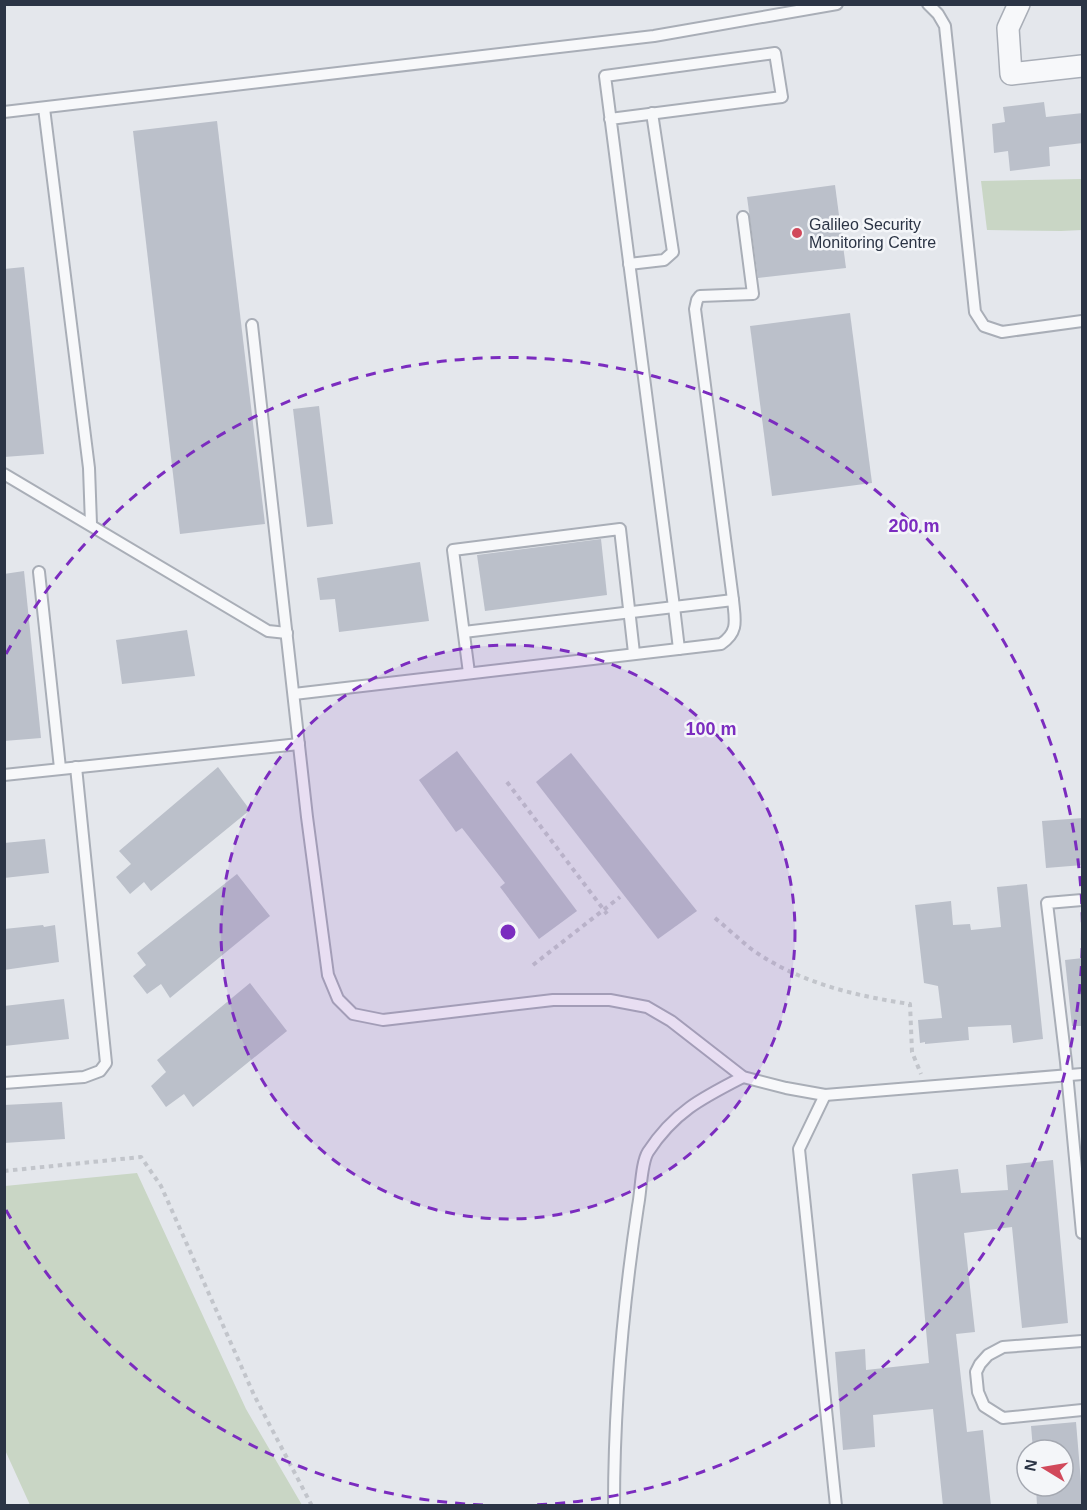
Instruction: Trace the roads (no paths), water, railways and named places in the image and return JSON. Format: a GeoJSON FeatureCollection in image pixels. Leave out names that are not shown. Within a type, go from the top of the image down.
{"type":"FeatureCollection","features":[{"type":"Feature","properties":{"kind":"street"},"geometry":{"type":"LineString","coordinates":[[1019,4],[1008,28],[1011,74],[1083,66]]}},
{"type":"Feature","properties":{"kind":"lane"},"geometry":{"type":"LineString","coordinates":[[4,112],[654,36],[837,4]]}},
{"type":"Feature","properties":{"kind":"lane"},"geometry":{"type":"LineString","coordinates":[[928,4],[945,26],[975,312],[984,326],[1002,332],[1083,321]]}},
{"type":"Feature","properties":{"kind":"lane"},"geometry":{"type":"LineString","coordinates":[[610,119],[782,97],[775,53],[605,76],[610,119],[679,649]]}},
{"type":"Feature","properties":{"kind":"lane"},"geometry":{"type":"LineString","coordinates":[[44,108],[90,468],[91,524]]}},
{"type":"Feature","properties":{"kind":"lane"},"geometry":{"type":"LineString","coordinates":[[629,264],[664,260],[673,252],[652,113]]}},
{"type":"Feature","properties":{"kind":"lane"},"geometry":{"type":"LineString","coordinates":[[294,694],[721,644],[731,638],[736,624],[734,600],[695,309],[700,296],[753,294],[743,217]]}},
{"type":"Feature","properties":{"kind":"lane"},"geometry":{"type":"LineString","coordinates":[[252,325],[299,744],[328,975],[338,999],[353,1014],[382,1020],[553,1000],[610,1000],[647,1006],[743,1077],[786,1089],[825,1095],[1083,1074]]}},
{"type":"Feature","properties":{"kind":"lane"},"geometry":{"type":"LineString","coordinates":[[4,474],[267,631],[287,633]]}},
{"type":"Feature","properties":{"kind":"lane"},"geometry":{"type":"LineString","coordinates":[[470,673],[453,550],[609,530],[620,529],[634,653]]}},
{"type":"Feature","properties":{"kind":"lane"},"geometry":{"type":"LineString","coordinates":[[39,572],[60,768]]}},
{"type":"Feature","properties":{"kind":"lane"},"geometry":{"type":"LineString","coordinates":[[464,632],[734,600]]}},
{"type":"Feature","properties":{"kind":"lane"},"geometry":{"type":"LineString","coordinates":[[4,775],[299,744]]}},
{"type":"Feature","properties":{"kind":"lane"},"geometry":{"type":"LineString","coordinates":[[4,1083],[84,1077],[100,1071],[106,1063],[76,767]]}},
{"type":"Feature","properties":{"kind":"lane"},"geometry":{"type":"LineString","coordinates":[[1083,900],[1047,903],[1083,1233]]}},
{"type":"Feature","properties":{"kind":"lane"},"geometry":{"type":"LineString","coordinates":[[614,1506],[617,1389],[635,1228],[646,1155],[669,1123],[695,1102],[743,1077]]}},
{"type":"Feature","properties":{"kind":"lane"},"geometry":{"type":"LineString","coordinates":[[825,1095],[799,1149],[836,1506]]}},
{"type":"Feature","properties":{"kind":"lane"},"geometry":{"type":"LineString","coordinates":[[1083,1341],[1003,1347],[988,1355],[976,1372],[978,1392],[984,1406],[1003,1418],[1083,1410]]}},
{"type":"Feature","properties":{"kind":"place","name":"Galileo Security Monitoring Centre"},"geometry":{"type":"Point","coordinates":[797,233]}}]}
